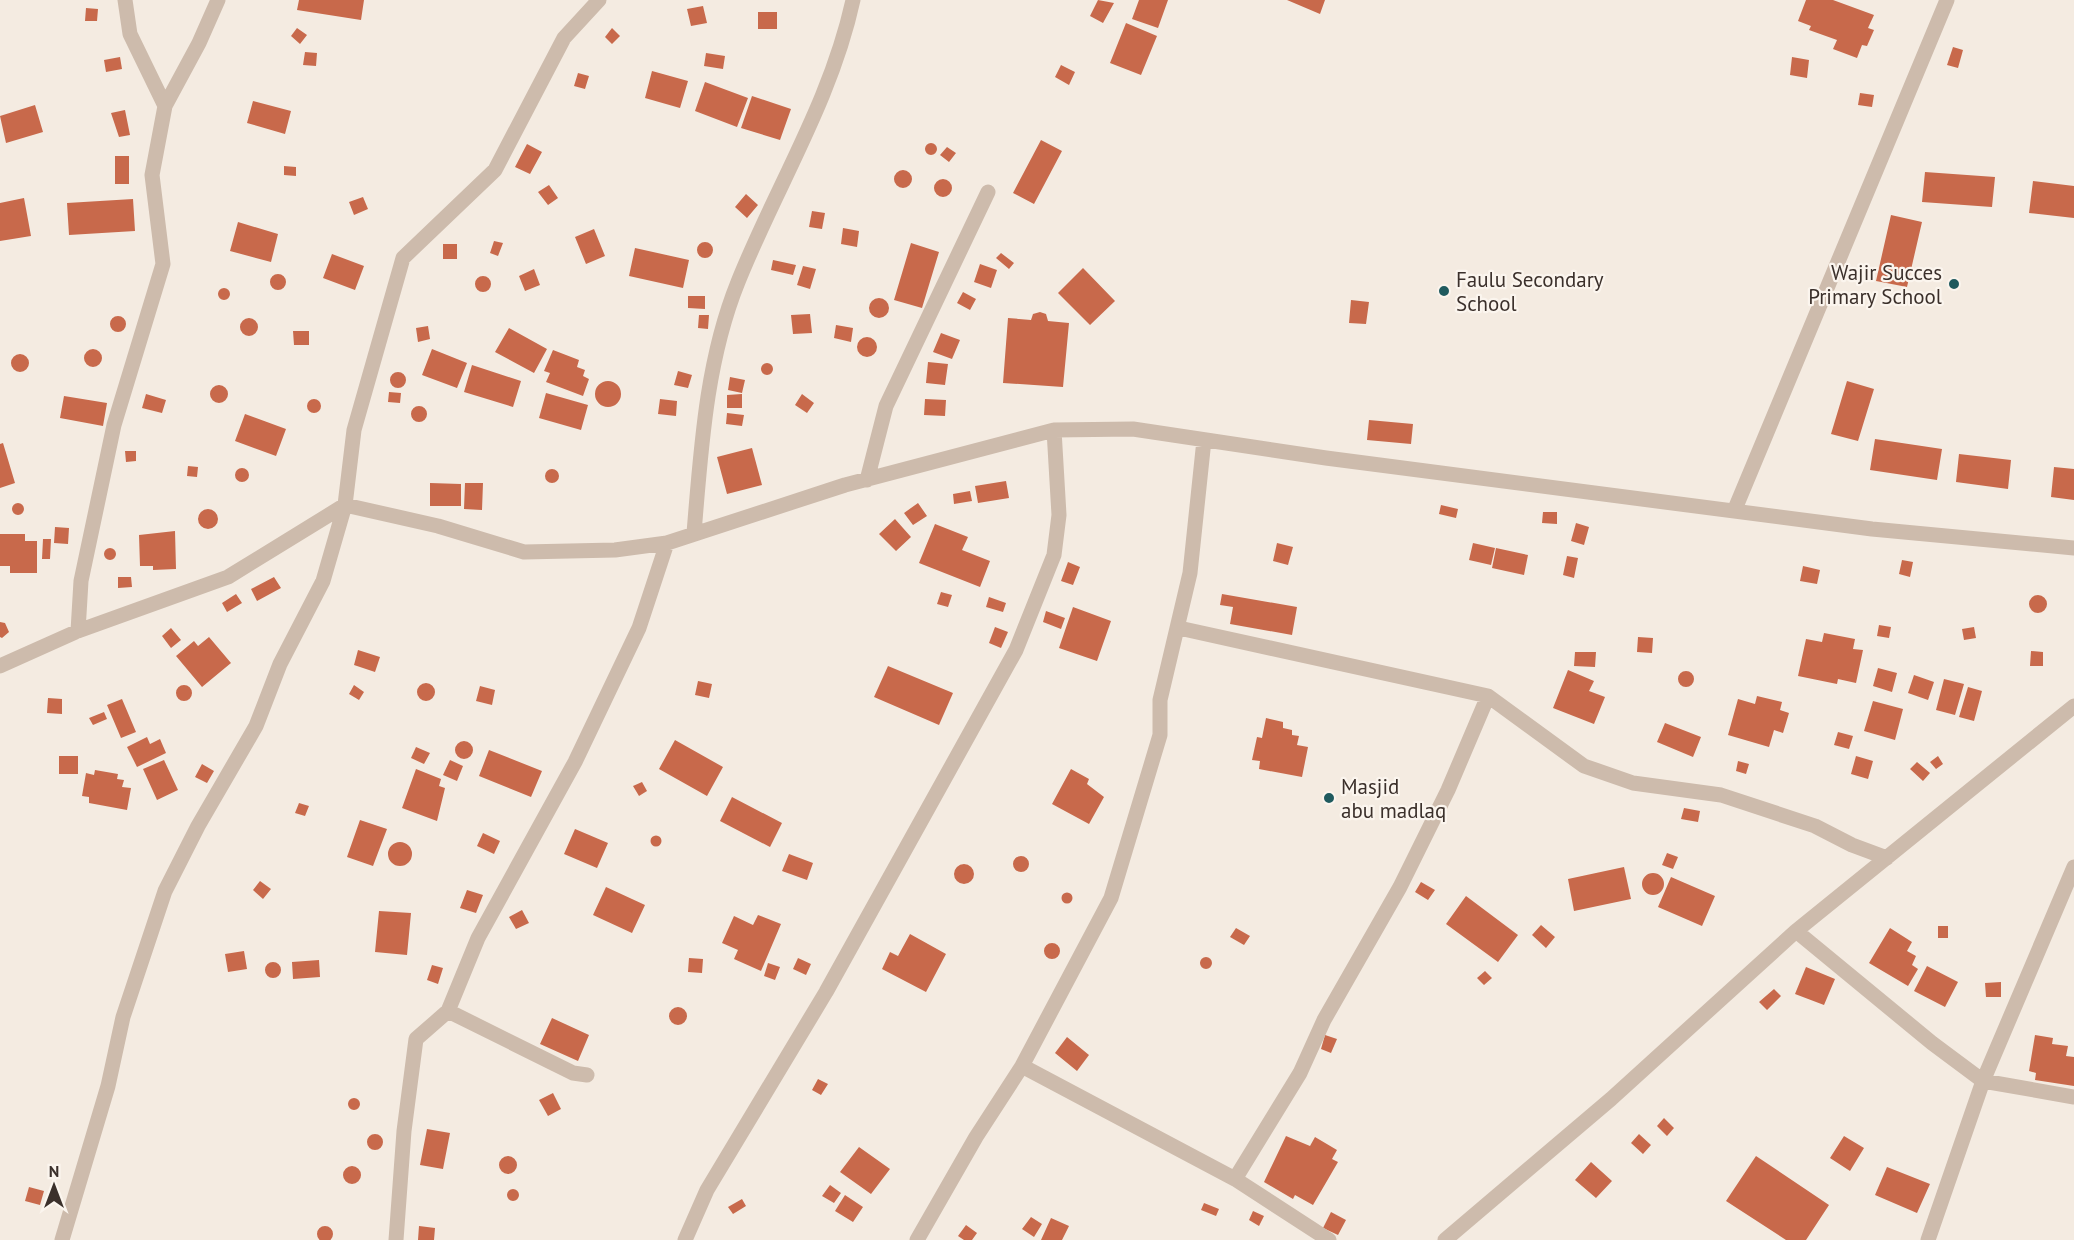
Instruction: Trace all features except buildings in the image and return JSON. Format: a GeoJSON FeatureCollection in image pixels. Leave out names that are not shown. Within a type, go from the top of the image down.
{"type":"FeatureCollection","features":[{"type":"Feature","properties":{"kind":"street"},"geometry":{"type":"LineString","coordinates":[[125,0],[130,34],[165,106]]}},
{"type":"Feature","properties":{"kind":"street"},"geometry":{"type":"LineString","coordinates":[[78,631],[81,581],[114,425],[163,264],[152,175],[165,106],[199,44],[218,0]]}},
{"type":"Feature","properties":{"kind":"street"},"geometry":{"type":"LineString","coordinates":[[62,1240],[108,1086],[123,1017],[165,891],[198,826],[256,726],[280,664],[323,580],[345,505],[354,430],[403,258],[495,170],[564,38],[599,0]]}},
{"type":"Feature","properties":{"kind":"street"},"geometry":{"type":"LineString","coordinates":[[694,533],[701,450],[717,351],[738,283],[821,105],[845,36],[853,0]]}},
{"type":"Feature","properties":{"kind":"street"},"geometry":{"type":"LineString","coordinates":[[1735,509],[1947,0]]}},
{"type":"Feature","properties":{"kind":"street"},"geometry":{"type":"LineString","coordinates":[[867,480],[886,406],[988,192]]}},
{"type":"Feature","properties":{"kind":"street"},"geometry":{"type":"LineString","coordinates":[[0,666],[78,631],[228,577],[345,505],[438,526],[524,552],[615,550],[666,543],[867,480],[1054,430],[1133,429],[1338,459],[1735,509],[1872,529],[2074,548]]}},
{"type":"Feature","properties":{"kind":"street"},"geometry":{"type":"LineString","coordinates":[[685,1240],[707,1190],[826,992],[1016,650],[1054,555],[1059,515],[1054,430]]}},
{"type":"Feature","properties":{"kind":"street"},"geometry":{"type":"LineString","coordinates":[[917,1240],[975,1137],[1022,1066],[1111,897],[1160,735],[1160,699],[1179,628],[1190,573],[1204,440]]}},
{"type":"Feature","properties":{"kind":"street"},"geometry":{"type":"LineString","coordinates":[[396,1240],[404,1131],[416,1039],[448,1011],[478,938],[575,762],[634,638],[666,543]]}},
{"type":"Feature","properties":{"kind":"street"},"geometry":{"type":"LineString","coordinates":[[1179,628],[1488,696],[1584,765],[1633,783],[1721,795],[1815,826],[1887,858]]}},
{"type":"Feature","properties":{"kind":"street"},"geometry":{"type":"LineString","coordinates":[[1235,1179],[1300,1073],[1324,1020],[1400,887],[1448,790],[1488,696]]}},
{"type":"Feature","properties":{"kind":"street"},"geometry":{"type":"LineString","coordinates":[[1446,1240],[1611,1099],[1796,932],[2074,706]]}},
{"type":"Feature","properties":{"kind":"street"},"geometry":{"type":"LineString","coordinates":[[1928,1240],[1983,1081],[2074,867]]}},
{"type":"Feature","properties":{"kind":"street"},"geometry":{"type":"LineString","coordinates":[[1796,932],[1932,1043],[1983,1081],[2074,1097]]}},
{"type":"Feature","properties":{"kind":"street"},"geometry":{"type":"LineString","coordinates":[[448,1011],[573,1073],[587,1075]]}},
{"type":"Feature","properties":{"kind":"street"},"geometry":{"type":"LineString","coordinates":[[1022,1066],[1235,1179],[1329,1240]]}},
{"type":"Feature","properties":{"kind":"place","name":"Wajir Succes Primary School"},"geometry":{"type":"Point","coordinates":[1954,284]}},
{"type":"Feature","properties":{"kind":"place","name":"Faulu Secondary School"},"geometry":{"type":"Point","coordinates":[1444,291]}},
{"type":"Feature","properties":{"kind":"place","name":"Masjid abu madlaq"},"geometry":{"type":"Point","coordinates":[1329,798]}}]}
